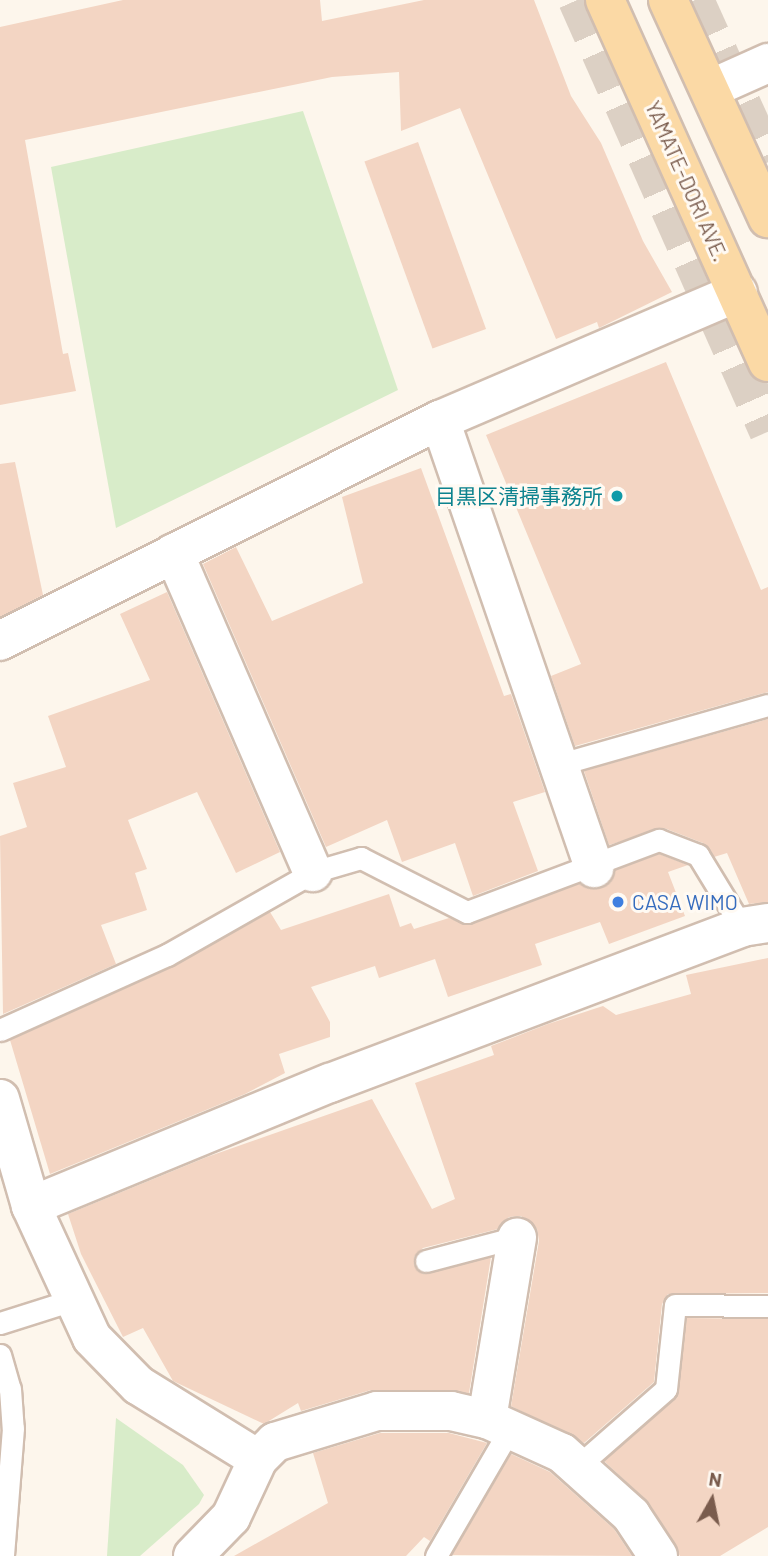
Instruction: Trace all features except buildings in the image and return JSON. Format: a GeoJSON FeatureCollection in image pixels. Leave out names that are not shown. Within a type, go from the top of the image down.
{"type":"FeatureCollection","features":[{"type":"Feature","properties":{"kind":"main road","name":"YAMATE-DORI AVE."},"geometry":{"type":"LineString","coordinates":[[605,0],[768,362]]}},
{"type":"Feature","properties":{"kind":"main road"},"geometry":{"type":"LineString","coordinates":[[668,0],[768,218]]}},
{"type":"Feature","properties":{"kind":"street"},"geometry":{"type":"LineString","coordinates":[[710,89],[768,62]]}},
{"type":"Feature","properties":{"kind":"street"},"geometry":{"type":"LineString","coordinates":[[0,641],[440,420],[738,292]]}},
{"type":"Feature","properties":{"kind":"street"},"geometry":{"type":"LineString","coordinates":[[440,420],[594,868]]}},
{"type":"Feature","properties":{"kind":"street"},"geometry":{"type":"LineString","coordinates":[[174,553],[313,872]]}},
{"type":"Feature","properties":{"kind":"street"},"geometry":{"type":"LineString","coordinates":[[31,1206],[330,1083],[755,925]]}},
{"type":"Feature","properties":{"kind":"street"},"geometry":{"type":"LineString","coordinates":[[0,1099],[31,1206],[92,1338],[138,1385],[258,1459]]}},
{"type":"Feature","properties":{"kind":"street"},"geometry":{"type":"LineString","coordinates":[[498,1424],[517,1237]]}},
{"type":"Feature","properties":{"kind":"street"},"geometry":{"type":"LineString","coordinates":[[193,1556],[231,1517],[258,1459],[275,1442],[377,1411],[451,1411],[498,1424],[562,1453],[631,1515],[659,1556]]}},
{"type":"Feature","properties":{"kind":"lane"},"geometry":{"type":"LineString","coordinates":[[557,765],[768,705]]}},
{"type":"Feature","properties":{"kind":"lane"},"geometry":{"type":"LineString","coordinates":[[0,1030],[167,955],[313,872],[361,858],[467,912],[594,868],[659,841],[698,855],[755,925]]}},
{"type":"Feature","properties":{"kind":"lane"},"geometry":{"type":"LineString","coordinates":[[426,1261],[517,1237]]}},
{"type":"Feature","properties":{"kind":"lane"},"geometry":{"type":"LineString","coordinates":[[0,1323],[73,1300]]}},
{"type":"Feature","properties":{"kind":"lane"},"geometry":{"type":"LineString","coordinates":[[577,1467],[666,1390],[675,1306],[768,1306]]}},
{"type":"Feature","properties":{"kind":"lane"},"geometry":{"type":"LineString","coordinates":[[0,1354],[10,1390],[13,1428],[3,1556]]}},
{"type":"Feature","properties":{"kind":"lane"},"geometry":{"type":"LineString","coordinates":[[436,1556],[498,1424]]}},
{"type":"Feature","properties":{"kind":"green space"},"geometry":{"type":"Polygon","coordinates":[[[303,111],[398,390],[116,528],[51,167],[303,111]]]}},
{"type":"Feature","properties":{"kind":"green space"},"geometry":{"type":"Polygon","coordinates":[[[116,1418],[183,1465],[204,1495],[199,1504],[140,1556],[107,1556],[116,1418]]]}},
{"type":"Feature","properties":{"kind":"tunnel"},"geometry":{"type":"LineString","coordinates":[[577,0],[768,432]]}},
{"type":"Feature","properties":{"kind":"tunnel"},"geometry":{"type":"LineString","coordinates":[[695,0],[768,162]]}},
{"type":"Feature","properties":{"kind":"place","name":"目黒区清掃事務所"},"geometry":{"type":"Point","coordinates":[617,496]}},
{"type":"Feature","properties":{"kind":"place","name":"CASA WIMO"},"geometry":{"type":"Point","coordinates":[618,902]}}]}
